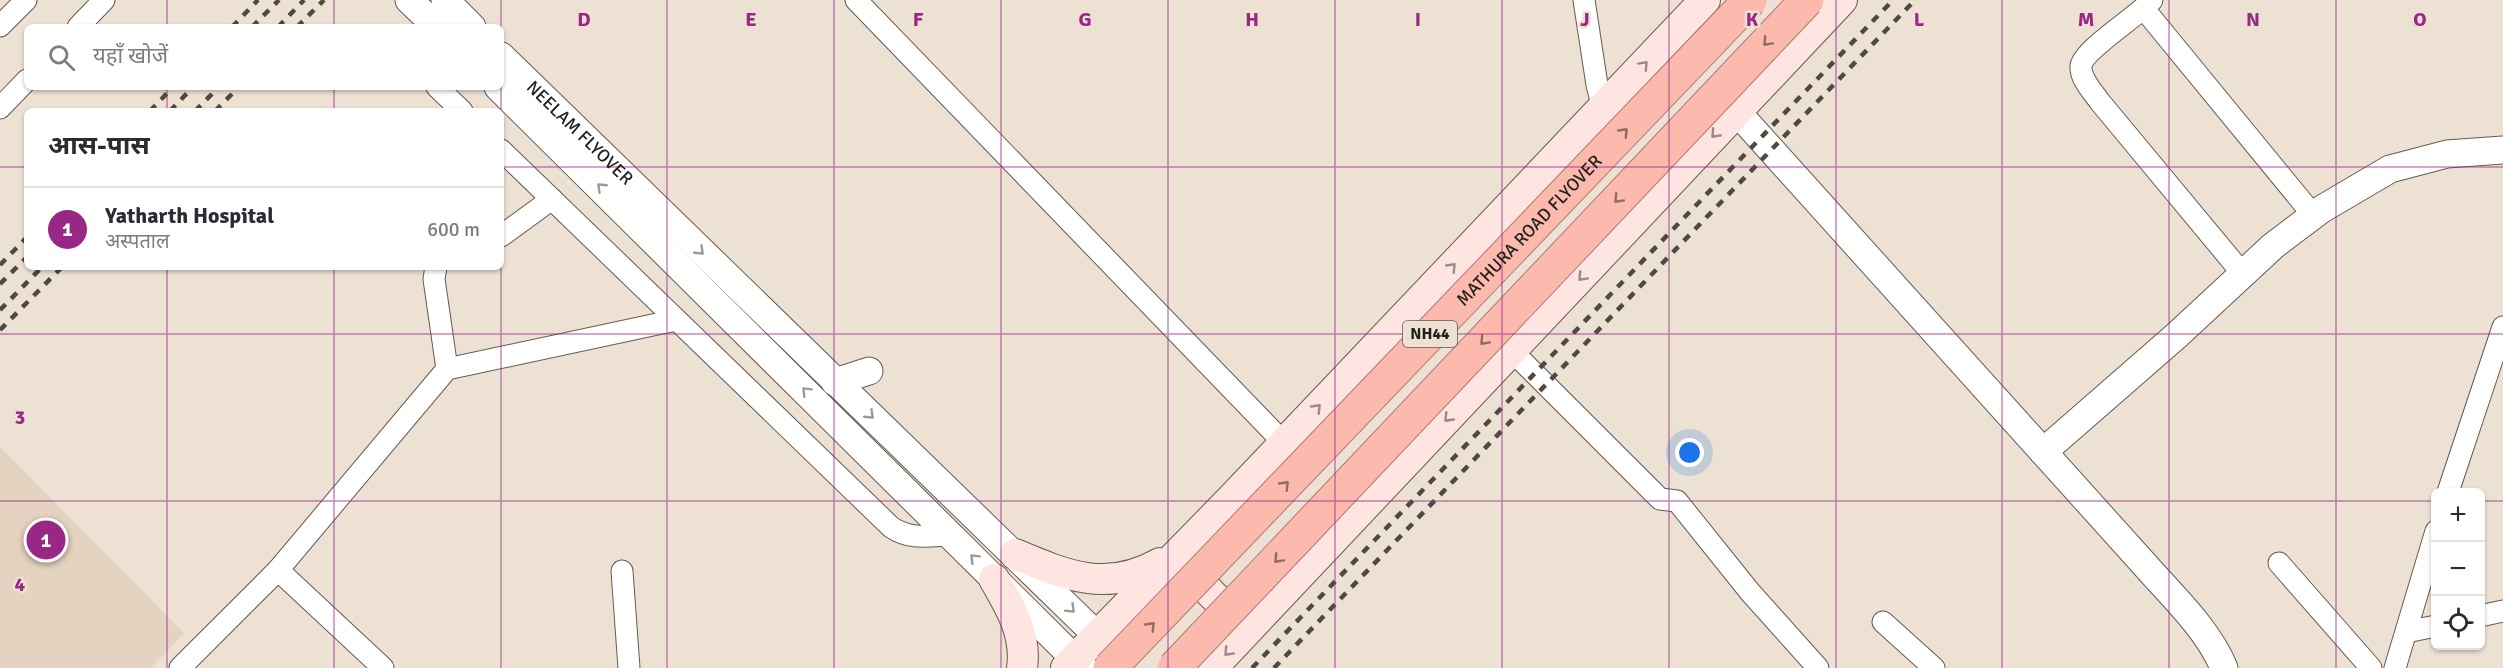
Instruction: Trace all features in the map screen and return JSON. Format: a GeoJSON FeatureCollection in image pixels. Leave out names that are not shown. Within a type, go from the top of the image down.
{"type":"FeatureCollection","features":[{"type":"Feature","properties":{"kind":"highway","name":"MATHURA ROAD FLYOVER"},"geometry":{"type":"LineString","coordinates":[[1110,668],[1750,0]]}},
{"type":"Feature","properties":{"kind":"highway","name":"NH44"},"geometry":{"type":"LineString","coordinates":[[1174,668],[1807,0]]}},
{"type":"Feature","properties":{"kind":"main road"},"geometry":{"type":"LineString","coordinates":[[1075,665],[1098,634],[1284,443],[1705,0]]}},
{"type":"Feature","properties":{"kind":"main road"},"geometry":{"type":"LineString","coordinates":[[1212,668],[1842,0]]}},
{"type":"Feature","properties":{"kind":"main road"},"geometry":{"type":"LineString","coordinates":[[1182,548],[1192,570],[1210,592],[1246,614],[1264,611]]}},
{"type":"Feature","properties":{"kind":"main road"},"geometry":{"type":"LineString","coordinates":[[1015,554],[1059,573],[1101,582],[1141,574],[1182,548]]}},
{"type":"Feature","properties":{"kind":"main road"},"geometry":{"type":"LineString","coordinates":[[994,579],[1015,616],[1024,655],[1022,668]]}},
{"type":"Feature","properties":{"kind":"street"},"geometry":{"type":"LineString","coordinates":[[0,26],[26,0]]}},
{"type":"Feature","properties":{"kind":"street"},"geometry":{"type":"LineString","coordinates":[[81,24],[104,0]]}},
{"type":"Feature","properties":{"kind":"street"},"geometry":{"type":"LineString","coordinates":[[409,0],[434,24]]}},
{"type":"Feature","properties":{"kind":"street"},"geometry":{"type":"LineString","coordinates":[[445,0],[469,24]]}},
{"type":"Feature","properties":{"kind":"street"},"geometry":{"type":"LineString","coordinates":[[856,0],[1284,443]]}},
{"type":"Feature","properties":{"kind":"street"},"geometry":{"type":"LineString","coordinates":[[1584,0],[1597,85],[1603,108]]}},
{"type":"Feature","properties":{"kind":"street"},"geometry":{"type":"LineString","coordinates":[[2242,273],[2100,102],[2083,77],[2081,67],[2083,59],[2091,50],[2147,5],[2313,215]]}},
{"type":"Feature","properties":{"kind":"street","name":"NEELAM FLYOVER"},"geometry":{"type":"LineString","coordinates":[[504,59],[650,219]]}},
{"type":"Feature","properties":{"kind":"street"},"geometry":{"type":"LineString","coordinates":[[0,108],[24,83]]}},
{"type":"Feature","properties":{"kind":"street"},"geometry":{"type":"LineString","coordinates":[[440,90],[459,108]]}},
{"type":"Feature","properties":{"kind":"street","name":"NEELAM FLYOVER"},"geometry":{"type":"LineString","coordinates":[[501,90],[650,219]]}},
{"type":"Feature","properties":{"kind":"street"},"geometry":{"type":"LineString","coordinates":[[1737,112],[2191,618],[2224,668]]}},
{"type":"Feature","properties":{"kind":"street"},"geometry":{"type":"LineString","coordinates":[[2043,452],[2176,336],[2242,273],[2313,215],[2390,169],[2447,154],[2503,150]]}},
{"type":"Feature","properties":{"kind":"street"},"geometry":{"type":"LineString","coordinates":[[504,153],[891,527],[903,535],[915,537],[950,535]]}},
{"type":"Feature","properties":{"kind":"street"},"geometry":{"type":"LineString","coordinates":[[504,234],[552,199]]}},
{"type":"Feature","properties":{"kind":"street"},"geometry":{"type":"LineString","coordinates":[[650,219],[836,382],[1098,634],[1130,668]]}},
{"type":"Feature","properties":{"kind":"street"},"geometry":{"type":"LineString","coordinates":[[650,219],[1075,665]]}},
{"type":"Feature","properties":{"kind":"street"},"geometry":{"type":"LineString","coordinates":[[436,270],[434,279],[447,369]]}},
{"type":"Feature","properties":{"kind":"street"},"geometry":{"type":"LineString","coordinates":[[180,668],[278,570],[447,369],[676,320]]}},
{"type":"Feature","properties":{"kind":"street"},"geometry":{"type":"LineString","coordinates":[[2449,488],[2503,327]]}},
{"type":"Feature","properties":{"kind":"street"},"geometry":{"type":"LineString","coordinates":[[1512,351],[1660,499],[1677,501],[1750,592],[1818,668]]}},
{"type":"Feature","properties":{"kind":"street"},"geometry":{"type":"LineString","coordinates":[[836,382],[869,371]]}},
{"type":"Feature","properties":{"kind":"street"},"geometry":{"type":"LineString","coordinates":[[2395,668],[2433,542]]}},
{"type":"Feature","properties":{"kind":"street"},"geometry":{"type":"LineString","coordinates":[[2279,563],[2371,668]]}},
{"type":"Feature","properties":{"kind":"street"},"geometry":{"type":"LineString","coordinates":[[278,570],[383,668]]}},
{"type":"Feature","properties":{"kind":"street"},"geometry":{"type":"LineString","coordinates":[[622,571],[629,668]]}},
{"type":"Feature","properties":{"kind":"street"},"geometry":{"type":"LineString","coordinates":[[2485,615],[2503,611]]}},
{"type":"Feature","properties":{"kind":"street"},"geometry":{"type":"LineString","coordinates":[[1882,622],[1935,668]]}},
{"type":"Feature","properties":{"kind":"street"},"geometry":{"type":"LineString","coordinates":[[2406,632],[2431,627]]}},
{"type":"Feature","properties":{"kind":"shaded area"},"geometry":{"type":"Polygon","coordinates":[[[0,447],[184,633],[151,668],[0,668],[0,447]]]}},
{"type":"Feature","properties":{"kind":"railway"},"geometry":{"type":"LineString","coordinates":[[235,24],[258,0]]}},
{"type":"Feature","properties":{"kind":"railway"},"geometry":{"type":"LineString","coordinates":[[255,24],[279,0]]}},
{"type":"Feature","properties":{"kind":"railway"},"geometry":{"type":"LineString","coordinates":[[281,24],[304,0]]}},
{"type":"Feature","properties":{"kind":"railway"},"geometry":{"type":"LineString","coordinates":[[300,24],[324,0]]}},
{"type":"Feature","properties":{"kind":"railway"},"geometry":{"type":"LineString","coordinates":[[1252,668],[1893,0]]}},
{"type":"Feature","properties":{"kind":"railway"},"geometry":{"type":"LineString","coordinates":[[1274,668],[1915,0]]}},
{"type":"Feature","properties":{"kind":"railway"},"geometry":{"type":"LineString","coordinates":[[153,108],[170,90]]}},
{"type":"Feature","properties":{"kind":"railway"},"geometry":{"type":"LineString","coordinates":[[173,108],[190,90]]}},
{"type":"Feature","properties":{"kind":"railway"},"geometry":{"type":"LineString","coordinates":[[198,108],[216,90]]}},
{"type":"Feature","properties":{"kind":"railway"},"geometry":{"type":"LineString","coordinates":[[218,108],[236,90]]}},
{"type":"Feature","properties":{"kind":"railway"},"geometry":{"type":"LineString","coordinates":[[0,265],[24,240]]}},
{"type":"Feature","properties":{"kind":"railway"},"geometry":{"type":"LineString","coordinates":[[0,284],[24,260]]}},
{"type":"Feature","properties":{"kind":"railway"},"geometry":{"type":"LineString","coordinates":[[0,310],[39,270]]}},
{"type":"Feature","properties":{"kind":"railway"},"geometry":{"type":"LineString","coordinates":[[0,330],[59,270]]}},
{"type":"Feature","properties":{"kind":"place","name":"Yatharth Hospital"},"geometry":{"type":"Point","coordinates":[46,540]}}]}
